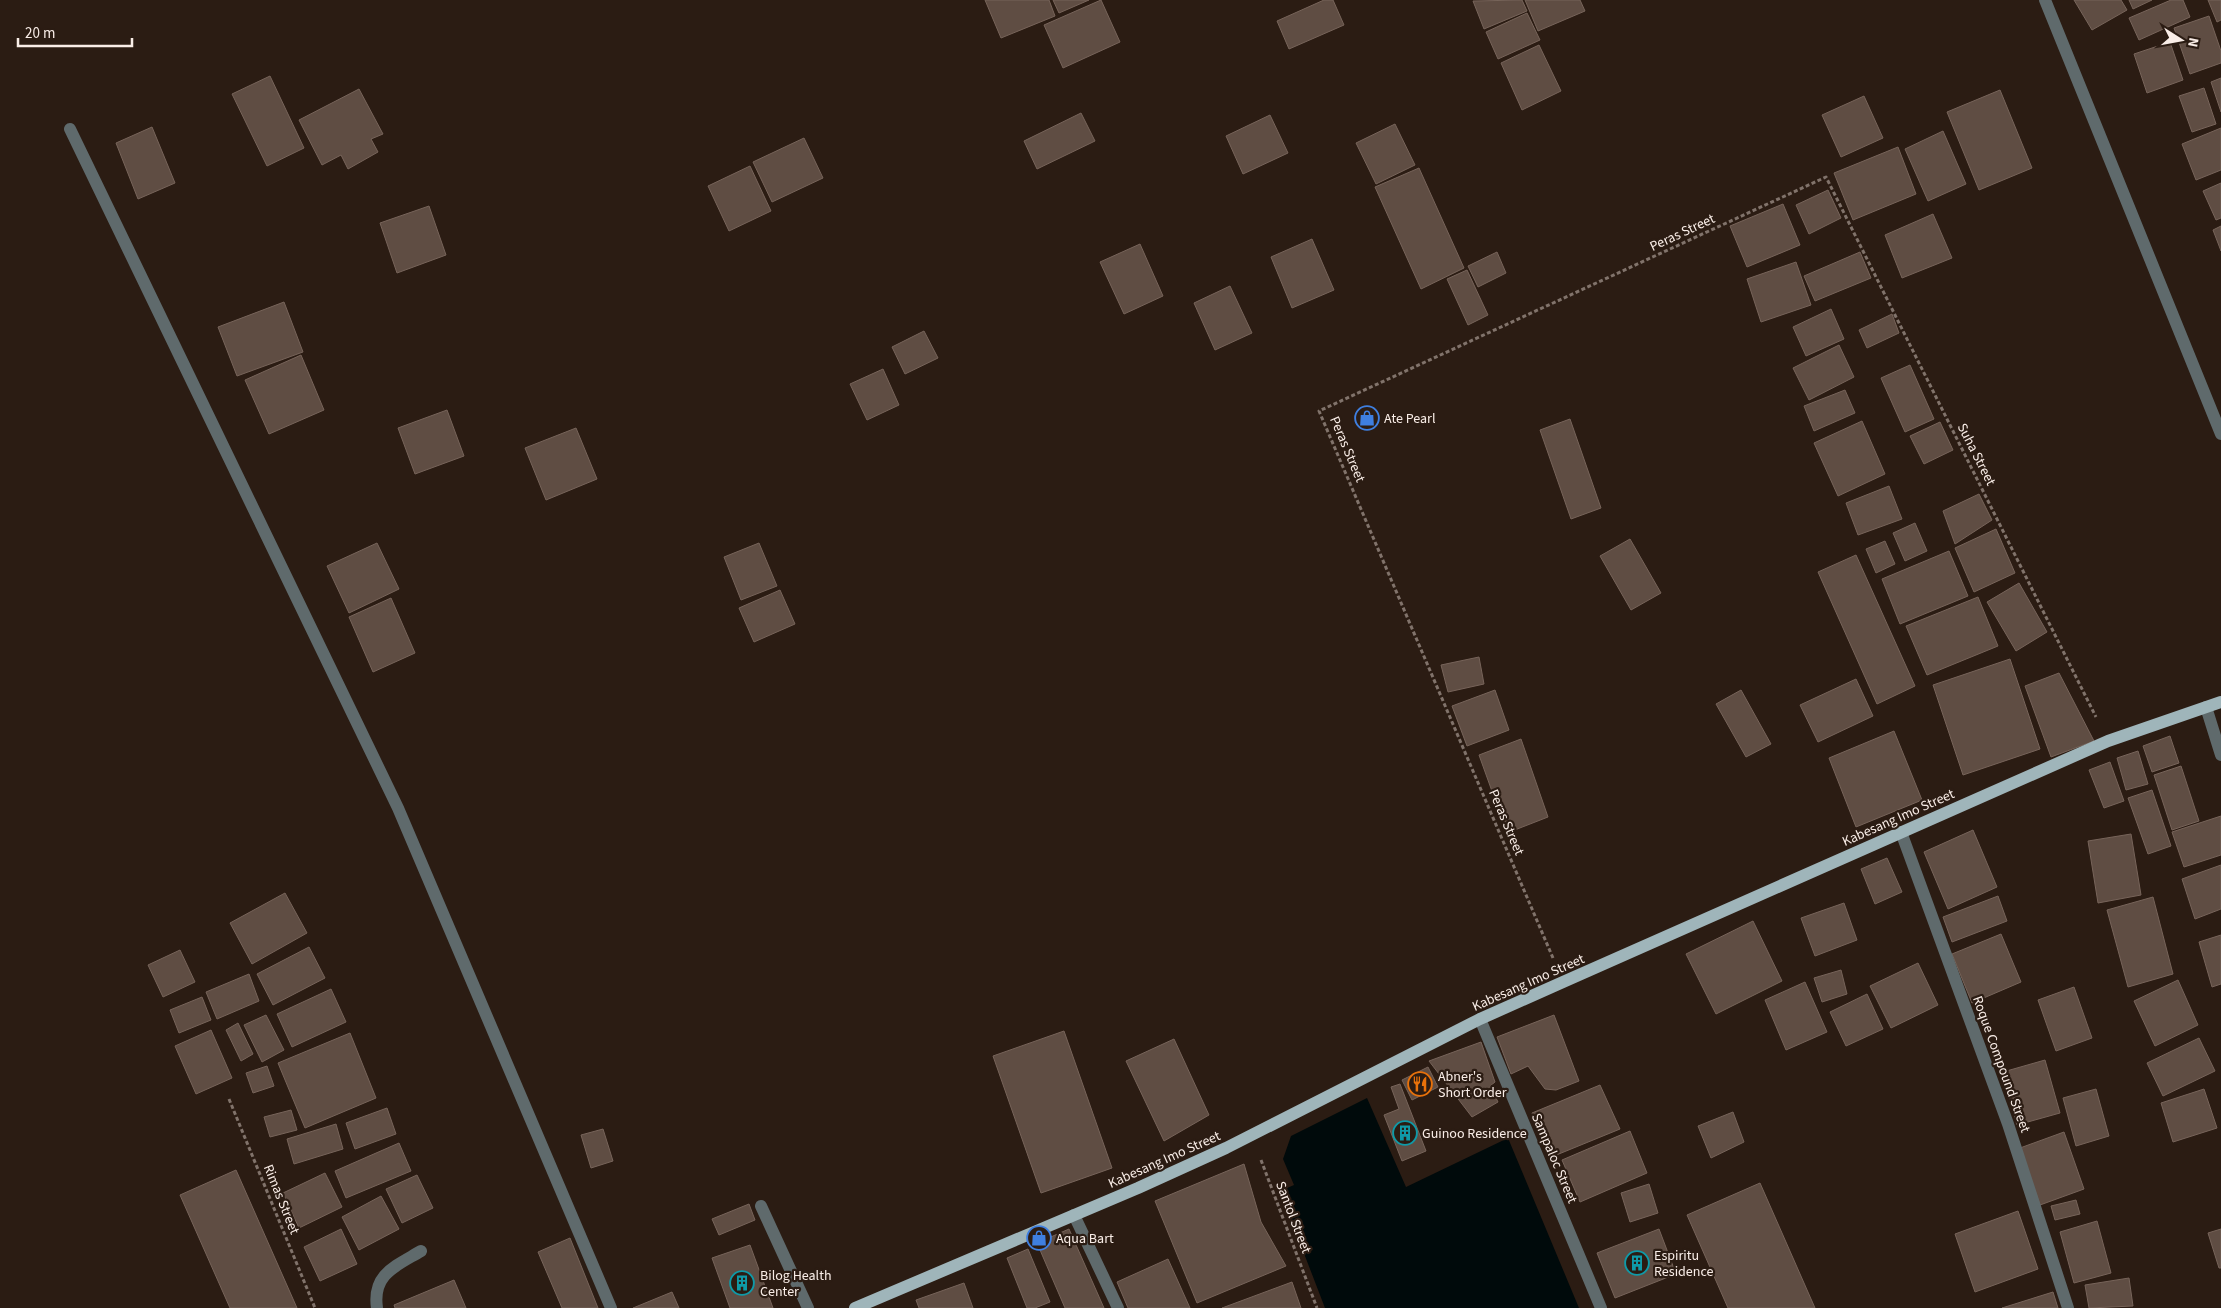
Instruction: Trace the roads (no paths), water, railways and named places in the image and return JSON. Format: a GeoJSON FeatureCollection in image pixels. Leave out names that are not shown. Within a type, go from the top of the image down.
{"type":"FeatureCollection","features":[{"type":"Feature","properties":{"kind":"main road","name":"Kabesang Imo Street"},"geometry":{"type":"LineString","coordinates":[[856,1308],[1182,1168],[1480,1019],[1563,982],[2108,741],[2221,702]]}},
{"type":"Feature","properties":{"kind":"street"},"geometry":{"type":"LineString","coordinates":[[2046,0],[2221,434]]}},
{"type":"Feature","properties":{"kind":"street"},"geometry":{"type":"LineString","coordinates":[[70,130],[398,808],[611,1308]]}},
{"type":"Feature","properties":{"kind":"street"},"geometry":{"type":"LineString","coordinates":[[2206,707],[2221,755]]}},
{"type":"Feature","properties":{"kind":"street","name":"Roque Compound Street"},"geometry":{"type":"LineString","coordinates":[[1901,832],[2008,1124],[2068,1308]]}},
{"type":"Feature","properties":{"kind":"street","name":"Sampaloc Street"},"geometry":{"type":"LineString","coordinates":[[1480,1019],[1601,1308]]}},
{"type":"Feature","properties":{"kind":"street"},"geometry":{"type":"LineString","coordinates":[[761,1206],[808,1308]]}},
{"type":"Feature","properties":{"kind":"street"},"geometry":{"type":"LineString","coordinates":[[1074,1215],[1118,1308]]}},
{"type":"Feature","properties":{"kind":"street"},"geometry":{"type":"LineString","coordinates":[[377,1308],[375,1295],[387,1272],[421,1251]]}},
{"type":"Feature","properties":{"kind":"place","name":"Ate Pearl"},"geometry":{"type":"Point","coordinates":[1367,418]}},
{"type":"Feature","properties":{"kind":"place","name":"Abner's Short Order"},"geometry":{"type":"Point","coordinates":[1420,1084]}},
{"type":"Feature","properties":{"kind":"place","name":"Guinoo Residence"},"geometry":{"type":"Point","coordinates":[1405,1133]}},
{"type":"Feature","properties":{"kind":"place","name":"Aqua Bart"},"geometry":{"type":"Point","coordinates":[1039,1238]}},
{"type":"Feature","properties":{"kind":"place","name":"Espiritu Residence"},"geometry":{"type":"Point","coordinates":[1637,1263]}},
{"type":"Feature","properties":{"kind":"place","name":"Bilog Health Center"},"geometry":{"type":"Point","coordinates":[742,1283]}}]}
